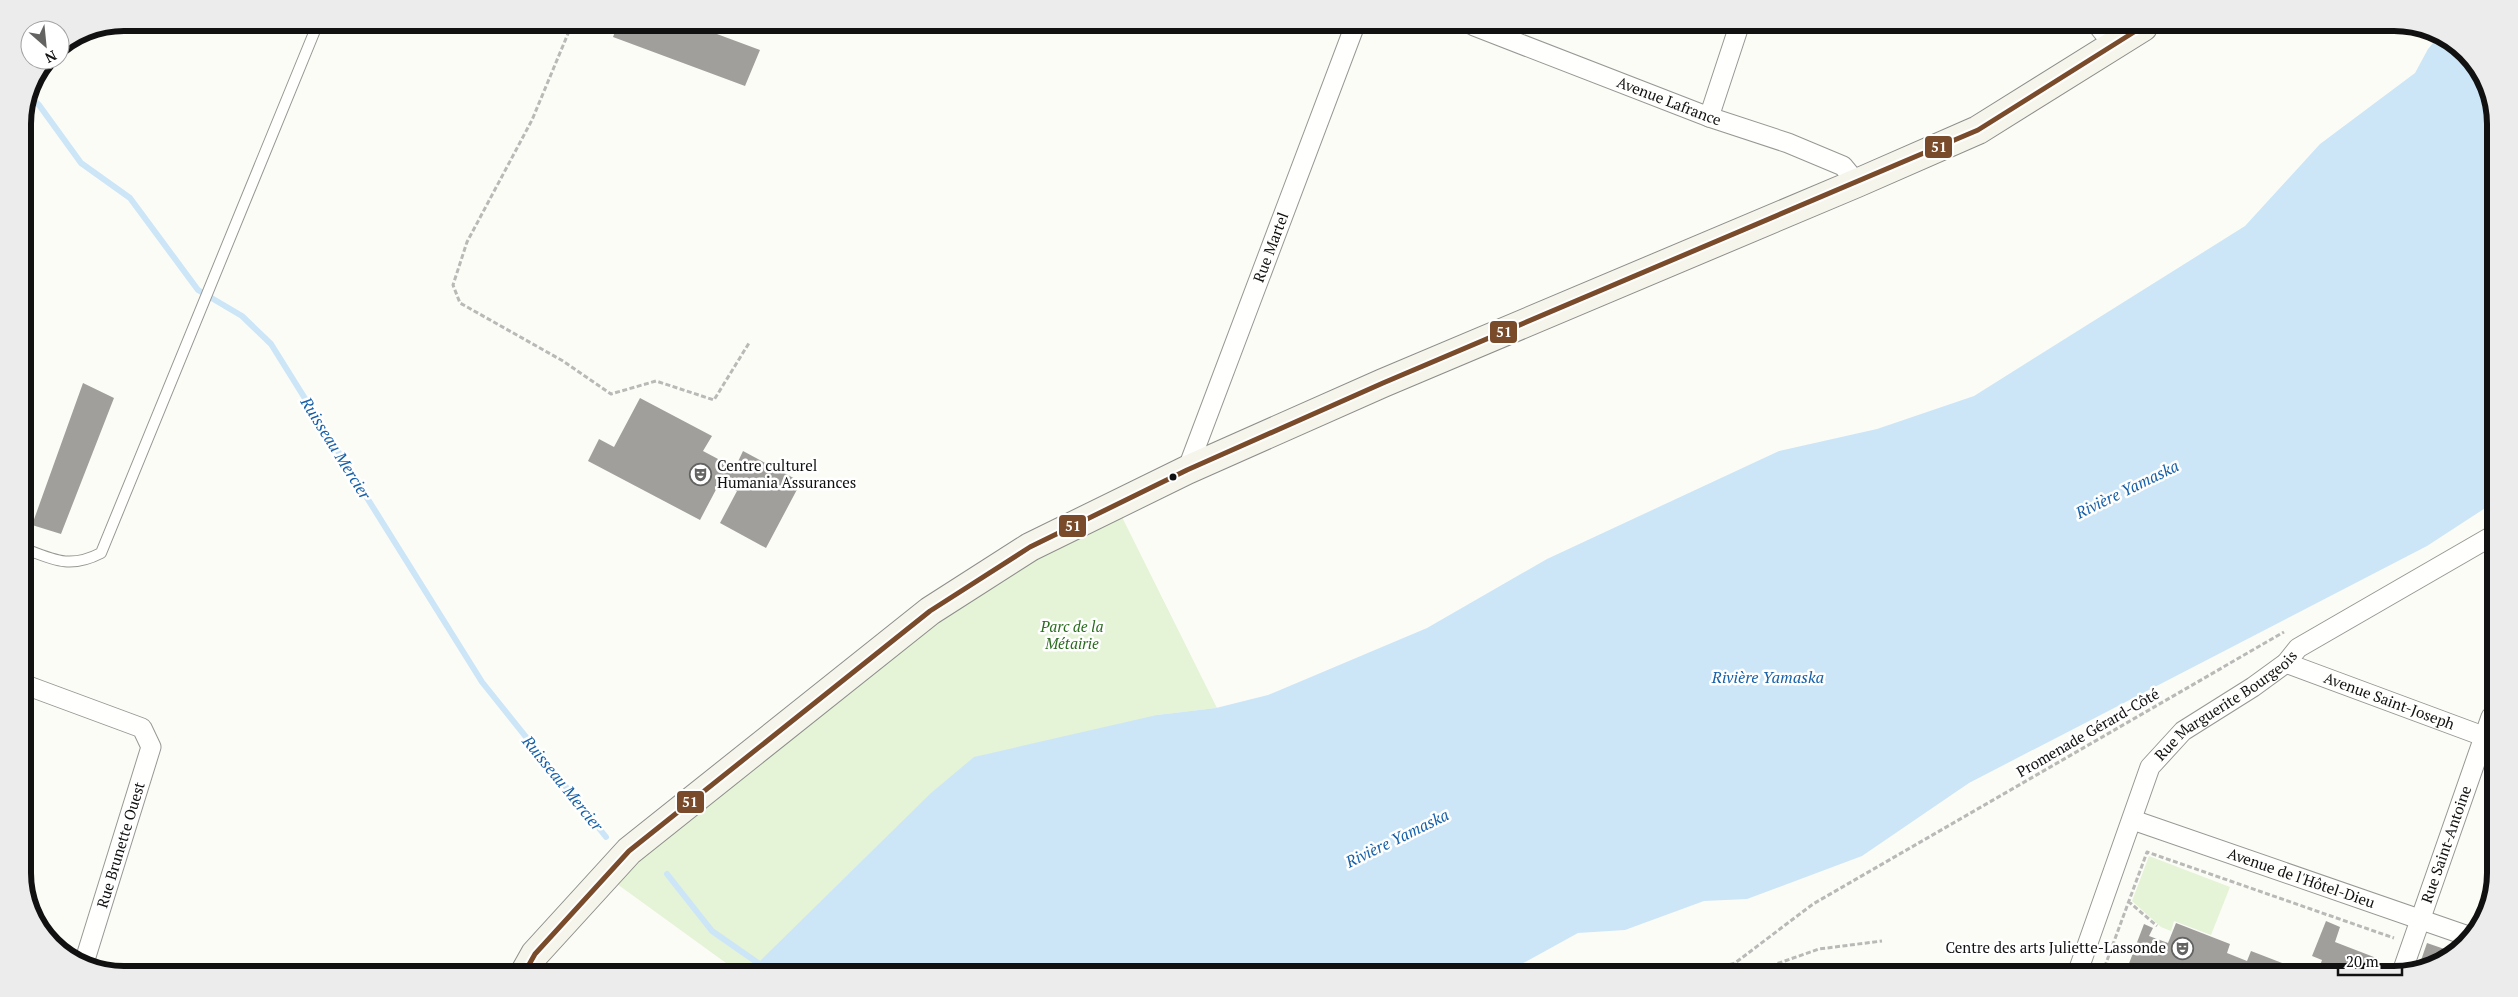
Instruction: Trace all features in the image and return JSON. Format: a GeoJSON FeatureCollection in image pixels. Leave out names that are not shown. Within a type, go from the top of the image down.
{"type":"FeatureCollection","features":[{"type":"Feature","properties":{"kind":"street","name":"Rue Martel"},"geometry":{"type":"LineString","coordinates":[[1187,470],[1353,31]]}},
{"type":"Feature","properties":{"kind":"street","name":"Avenue Lafrance"},"geometry":{"type":"LineString","coordinates":[[1487,31],[1709,117],[1788,143],[1844,166],[1857,183]]}},
{"type":"Feature","properties":{"kind":"street"},"geometry":{"type":"LineString","coordinates":[[1709,117],[1737,31]]}},
{"type":"Feature","properties":{"kind":"street"},"geometry":{"type":"LineString","coordinates":[[528,966],[535,954],[629,851],[930,611],[1030,547],[1187,470],[1383,384],[1978,130],[2107,37],[2129,31]]}},
{"type":"Feature","properties":{"kind":"street","name":"Rue Marguerite Bourgeois"},"geometry":{"type":"LineString","coordinates":[[2080,966],[2133,820],[2150,767],[2183,731],[2253,687],[2286,663],[2298,648],[2487,539]]}},
{"type":"Feature","properties":{"kind":"street","name":"Avenue Saint-Joseph"},"geometry":{"type":"LineString","coordinates":[[2286,663],[2487,738]]}},
{"type":"Feature","properties":{"kind":"street","name":"Rue Brunette Ouest"},"geometry":{"type":"LineString","coordinates":[[31,687],[142,728],[151,747],[86,957]]}},
{"type":"Feature","properties":{"kind":"street","name":"Rue Saint-Antoine"},"geometry":{"type":"LineString","coordinates":[[2404,965],[2487,738]]}},
{"type":"Feature","properties":{"kind":"street","name":"Avenue de l'Hôtel-Dieu"},"geometry":{"type":"LineString","coordinates":[[2133,820],[2462,934]]}},
{"type":"Feature","properties":{"kind":"lane"},"geometry":{"type":"LineString","coordinates":[[31,551],[62,563],[85,562],[102,553],[315,31]]}},
{"type":"Feature","properties":{"kind":"path"},"geometry":{"type":"LineString","coordinates":[[569,31],[532,120],[467,242],[452,284],[460,303],[563,361],[611,394],[656,381],[714,400],[749,343]]}},
{"type":"Feature","properties":{"kind":"path","name":"Promenade Gérard-Côté"},"geometry":{"type":"LineString","coordinates":[[1725,966],[1735,963],[1813,904],[2286,631]]}},
{"type":"Feature","properties":{"kind":"path"},"geometry":{"type":"LineString","coordinates":[[2105,966],[2147,852],[2411,944]]}},
{"type":"Feature","properties":{"kind":"path"},"geometry":{"type":"LineString","coordinates":[[2128,901],[2157,926]]}},
{"type":"Feature","properties":{"kind":"path"},"geometry":{"type":"LineString","coordinates":[[1770,966],[1819,949],[1882,941]]}},
{"type":"Feature","properties":{"kind":"path"},"geometry":{"type":"LineString","coordinates":[[1735,963],[1743,966]]}},
{"type":"Feature","properties":{"kind":"green space","name":"Parc de la Métairie"},"geometry":{"type":"Polygon","coordinates":[[[1116,505],[1217,708],[1157,715],[767,966],[730,966],[606,876],[840,682],[1116,505]]]}},
{"type":"Feature","properties":{"kind":"green space"},"geometry":{"type":"Polygon","coordinates":[[[2149,856],[2230,887],[2211,935],[2174,921],[2171,931],[2161,927],[2132,901],[2149,856]]]}},
{"type":"Feature","properties":{"kind":"water","name":"Rivière Yamaska"},"geometry":{"type":"Polygon","coordinates":[[[2435,41],[2450,51],[2467,68],[2482,95],[2487,119],[2487,507],[2427,546],[1969,783],[1862,856],[1747,899],[1704,901],[1625,930],[1578,933],[1518,966],[756,966],[931,793],[974,757],[1157,715],[1216,708],[1268,695],[1427,628],[1547,559],[1779,451],[1877,429],[1974,396],[2245,226],[2320,144],[2415,73],[2435,41]]]}},
{"type":"Feature","properties":{"kind":"building"},"geometry":{"type":"Polygon","coordinates":[[[615,31],[709,31],[760,50],[745,86],[613,37],[615,31]]]}},
{"type":"Feature","properties":{"kind":"building"},"geometry":{"type":"Polygon","coordinates":[[[83,383],[114,398],[61,534],[32,525],[83,383]]]}},
{"type":"Feature","properties":{"kind":"building","name":"Centre culturel Humania Assurances"},"geometry":{"type":"Polygon","coordinates":[[[640,398],[712,436],[703,451],[735,468],[743,451],[801,482],[766,548],[720,523],[737,491],[720,482],[700,520],[588,461],[599,439],[614,447],[640,398]]]}},
{"type":"Feature","properties":{"kind":"building"},"geometry":{"type":"Polygon","coordinates":[[[2326,921],[2340,927],[2335,942],[2379,959],[2376,966],[2320,966],[2322,960],[2312,956],[2326,921]]]}},
{"type":"Feature","properties":{"kind":"building","name":"Centre des arts Juliette-Lassonde"},"geometry":{"type":"Polygon","coordinates":[[[2176,923],[2230,944],[2227,953],[2247,961],[2251,951],[2290,966],[2128,966],[2144,924],[2153,928],[2149,936],[2168,943],[2176,923]]]}},
{"type":"Feature","properties":{"kind":"building"},"geometry":{"type":"Polygon","coordinates":[[[2427,943],[2445,949],[2435,956],[2421,962],[2427,943]]]}},
{"type":"Feature","properties":{"kind":"waterway","name":"Ruisseau Mercier"},"geometry":{"type":"LineString","coordinates":[[34,101],[81,163],[130,198],[198,290],[242,316],[271,344],[482,682],[606,837]]}},
{"type":"Feature","properties":{"kind":"waterway","name":"Ruisseau Mercier"},"geometry":{"type":"LineString","coordinates":[[667,874],[712,931],[758,963]]}},
{"type":"Feature","properties":{"kind":"transit line","name":"51"},"geometry":{"type":"LineString","coordinates":[[528,966],[535,954],[629,851],[930,611],[1030,547],[1187,470],[1383,383],[1978,130],[2136,31]]}},
{"type":"Feature","properties":{"kind":"place","name":"Centre culturel Humania Assurances"},"geometry":{"type":"Point","coordinates":[701,475]}},
{"type":"Feature","properties":{"kind":"place","name":"Centre des arts Juliette-Lassonde"},"geometry":{"type":"Point","coordinates":[2182,948]}}]}
